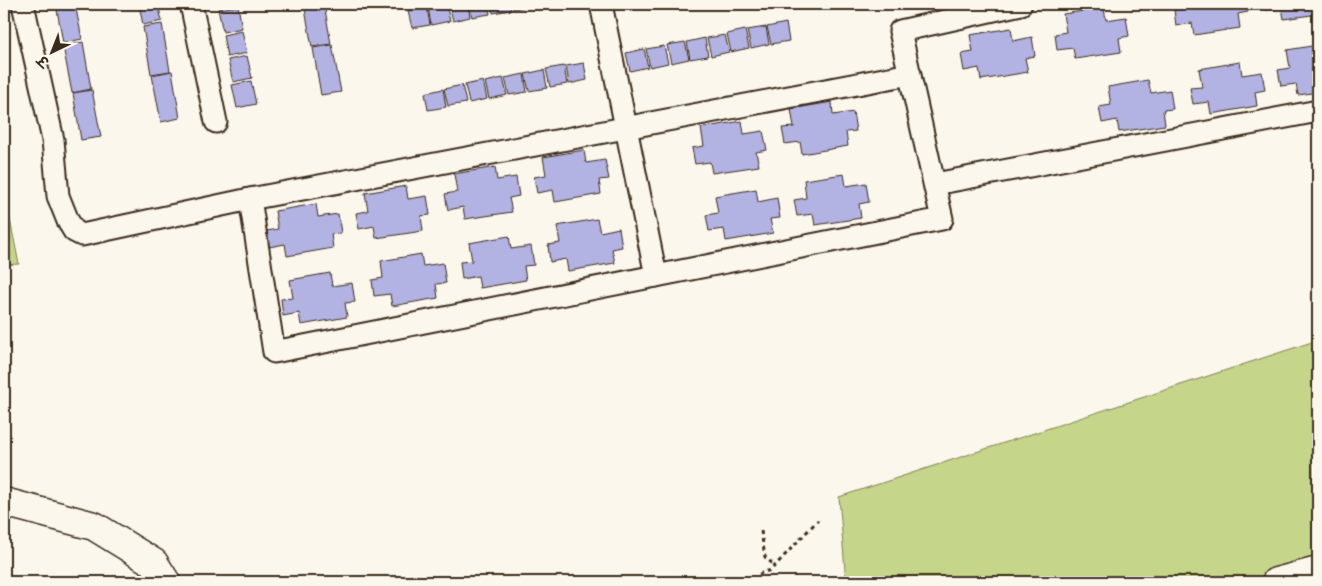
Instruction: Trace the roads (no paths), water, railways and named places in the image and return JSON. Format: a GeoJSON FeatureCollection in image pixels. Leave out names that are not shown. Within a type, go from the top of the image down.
{"type":"FeatureCollection","features":[{"type":"Feature","properties":{"kind":"street"},"geometry":{"type":"LineString","coordinates":[[23,4],[52,131],[58,196],[62,210],[74,231],[82,235],[250,199],[910,74]]}},
{"type":"Feature","properties":{"kind":"street"},"geometry":{"type":"LineString","coordinates":[[191,4],[216,122]]}},
{"type":"Feature","properties":{"kind":"street"},"geometry":{"type":"LineString","coordinates":[[601,4],[656,276]]}},
{"type":"Feature","properties":{"kind":"street"},"geometry":{"type":"LineString","coordinates":[[250,199],[274,352],[942,219],[900,31],[1021,4]]}},
{"type":"Feature","properties":{"kind":"street"},"geometry":{"type":"LineString","coordinates":[[935,184],[1318,111]]}},
{"type":"Feature","properties":{"kind":"street"},"geometry":{"type":"LineString","coordinates":[[4,502],[94,526],[154,563],[166,582]]}},
{"type":"Feature","properties":{"kind":"street"},"geometry":{"type":"LineString","coordinates":[[1276,582],[1318,571]]}}]}
